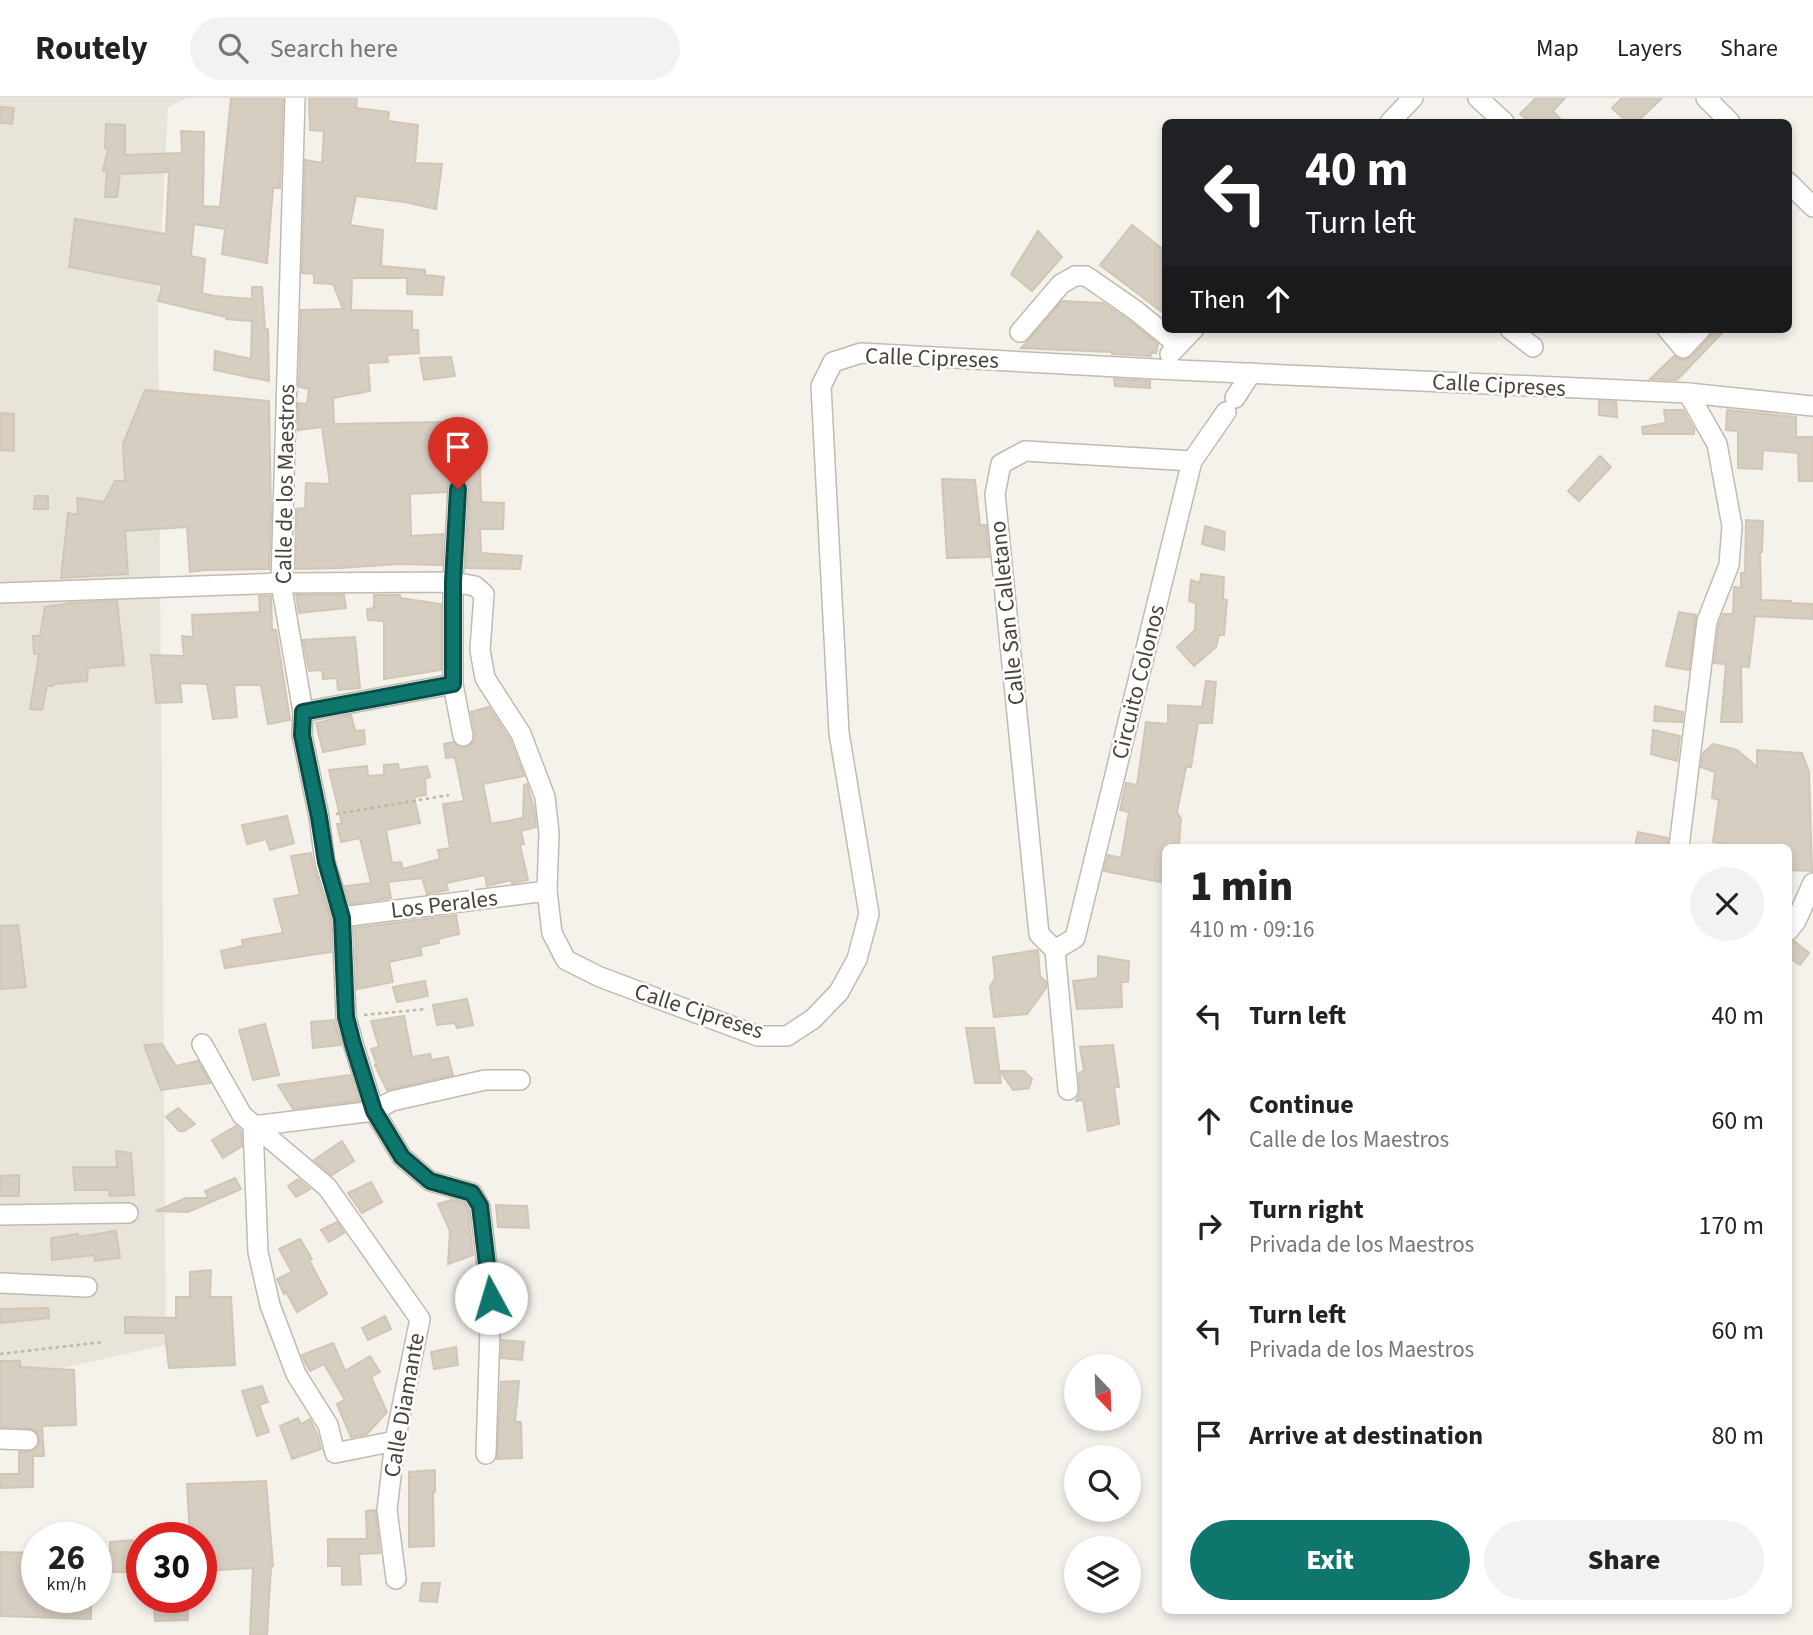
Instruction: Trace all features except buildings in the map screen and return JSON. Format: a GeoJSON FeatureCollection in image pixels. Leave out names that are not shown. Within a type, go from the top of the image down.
{"type":"FeatureCollection","features":[{"type":"Feature","properties":{"kind":"street","name":"Calle de los Maestros"},"geometry":{"type":"LineString","coordinates":[[295,98],[281,583],[303,712],[302,735],[326,862],[342,918],[346,1017],[374,1111],[402,1157],[430,1181],[472,1193],[480,1206],[491,1298],[486,1454]]}},
{"type":"Feature","properties":{"kind":"street"},"geometry":{"type":"LineString","coordinates":[[1393,119],[1413,98]]}},
{"type":"Feature","properties":{"kind":"street"},"geometry":{"type":"LineString","coordinates":[[1478,98],[1501,119]]}},
{"type":"Feature","properties":{"kind":"street"},"geometry":{"type":"LineString","coordinates":[[1706,98],[1727,119]]}},
{"type":"Feature","properties":{"kind":"street"},"geometry":{"type":"LineString","coordinates":[[1792,186],[1813,207]]}},
{"type":"Feature","properties":{"kind":"street"},"geometry":{"type":"LineString","coordinates":[[1020,332],[1061,284],[1075,276],[1086,276],[1162,332]]}},
{"type":"Feature","properties":{"kind":"street"},"geometry":{"type":"LineString","coordinates":[[1163,333],[1178,345]]}},
{"type":"Feature","properties":{"kind":"street"},"geometry":{"type":"LineString","coordinates":[[1156,369],[1190,333]]}},
{"type":"Feature","properties":{"kind":"street"},"geometry":{"type":"LineString","coordinates":[[1515,333],[1533,347]]}},
{"type":"Feature","properties":{"kind":"street"},"geometry":{"type":"LineString","coordinates":[[1670,333],[1683,348],[1697,333]]}},
{"type":"Feature","properties":{"kind":"street","name":"Calle Cipreses"},"geometry":{"type":"LineString","coordinates":[[453,582],[475,586],[484,594],[480,650],[485,678],[521,734],[545,797],[549,833],[547,891],[552,933],[566,960],[600,977],[758,1035],[787,1036],[813,1019],[839,992],[857,959],[869,914],[839,733],[821,386],[833,362],[861,353],[1688,393],[1813,406]]}},
{"type":"Feature","properties":{"kind":"street","name":"Circuito Colonos"},"geometry":{"type":"LineString","coordinates":[[1055,950],[1075,938],[1192,461],[1251,373]]}},
{"type":"Feature","properties":{"kind":"street"},"geometry":{"type":"LineString","coordinates":[[1679,844],[1707,621],[1729,565],[1732,526],[1717,444],[1688,393]]}},
{"type":"Feature","properties":{"kind":"street","name":"Calle San Calletano"},"geometry":{"type":"LineString","coordinates":[[1055,950],[1039,934],[995,494],[1002,464],[1025,451],[1192,461]]}},
{"type":"Feature","properties":{"kind":"street"},"geometry":{"type":"LineString","coordinates":[[458,489],[453,582],[453,684],[463,736]]}},
{"type":"Feature","properties":{"kind":"street"},"geometry":{"type":"LineString","coordinates":[[0,593],[281,583],[453,582]]}},
{"type":"Feature","properties":{"kind":"street"},"geometry":{"type":"LineString","coordinates":[[303,712],[453,684]]}},
{"type":"Feature","properties":{"kind":"street"},"geometry":{"type":"LineString","coordinates":[[1792,926],[1813,883]]}},
{"type":"Feature","properties":{"kind":"street","name":"Los Perales"},"geometry":{"type":"LineString","coordinates":[[342,918],[547,891]]}},
{"type":"Feature","properties":{"kind":"street"},"geometry":{"type":"LineString","coordinates":[[1055,950],[1068,1090]]}},
{"type":"Feature","properties":{"kind":"street","name":"Calle Diamante"},"geometry":{"type":"LineString","coordinates":[[202,1044],[242,1115],[327,1187],[420,1319],[395,1441],[387,1510],[396,1579]]}},
{"type":"Feature","properties":{"kind":"street"},"geometry":{"type":"LineString","coordinates":[[395,1441],[335,1453],[328,1425],[296,1374],[270,1305],[258,1252],[253,1126],[374,1111],[392,1101],[485,1080],[520,1080]]}},
{"type":"Feature","properties":{"kind":"street"},"geometry":{"type":"LineString","coordinates":[[0,1215],[128,1213]]}},
{"type":"Feature","properties":{"kind":"street"},"geometry":{"type":"LineString","coordinates":[[0,1283],[87,1287]]}},
{"type":"Feature","properties":{"kind":"street"},"geometry":{"type":"LineString","coordinates":[[0,1439],[28,1440]]}},
{"type":"Feature","properties":{"kind":"path"},"geometry":{"type":"LineString","coordinates":[[319,817],[449,795]]}},
{"type":"Feature","properties":{"kind":"path"},"geometry":{"type":"LineString","coordinates":[[346,1017],[427,1009]]}},
{"type":"Feature","properties":{"kind":"path"},"geometry":{"type":"LineString","coordinates":[[0,1354],[103,1342]]}},
{"type":"Feature","properties":{"kind":"shaded area"},"geometry":{"type":"Polygon","coordinates":[[[0,98],[187,98],[168,107],[158,301],[166,1345],[0,1382],[0,98]]]}},
{"type":"Feature","properties":{"kind":"route"},"geometry":{"type":"LineString","coordinates":[[458,489],[453,582],[453,684],[303,712],[302,735],[326,862],[342,918],[346,1017],[374,1111],[402,1157],[430,1181],[472,1193],[480,1206],[491,1298]]}}]}
